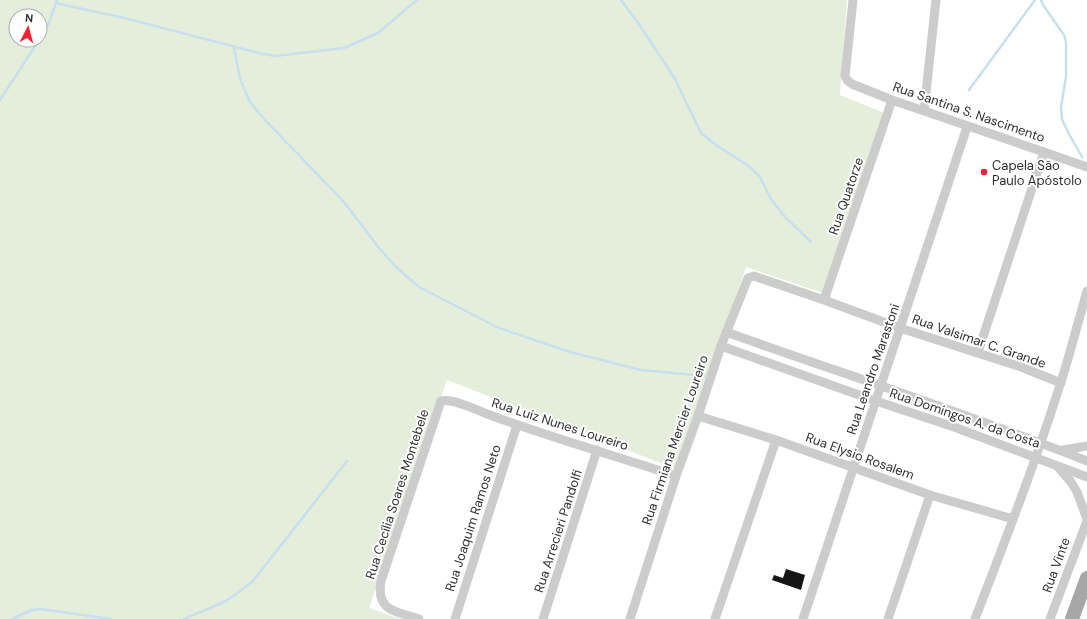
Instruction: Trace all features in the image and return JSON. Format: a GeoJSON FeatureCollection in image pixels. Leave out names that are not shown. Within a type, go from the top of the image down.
{"type":"FeatureCollection","features":[{"type":"Feature","properties":{"kind":"main road"},"geometry":{"type":"LineString","coordinates":[[1072,619],[1087,578]]}},
{"type":"Feature","properties":{"kind":"street","name":"Rua Santina S. Nascimento"},"geometry":{"type":"LineString","coordinates":[[853,0],[845,76],[846,79],[852,84],[892,100],[1087,168]]}},
{"type":"Feature","properties":{"kind":"street"},"geometry":{"type":"LineString","coordinates":[[924,111],[936,0]]}},
{"type":"Feature","properties":{"kind":"street","name":"Rua Quatorze"},"geometry":{"type":"LineString","coordinates":[[824,300],[892,100]]}},
{"type":"Feature","properties":{"kind":"street","name":"Rua Leandro Marastoni"},"geometry":{"type":"LineString","coordinates":[[803,619],[968,127]]}},
{"type":"Feature","properties":{"kind":"street"},"geometry":{"type":"LineString","coordinates":[[978,352],[1044,152]]}},
{"type":"Feature","properties":{"kind":"street","name":"Rua Valsimar C. Grande"},"geometry":{"type":"LineString","coordinates":[[754,276],[900,328],[978,352],[1061,383]]}},
{"type":"Feature","properties":{"kind":"street","name":"Rua Firmiana Mercier Loureiro"},"geometry":{"type":"LineString","coordinates":[[630,619],[676,476],[726,332],[746,279],[754,276]]}},
{"type":"Feature","properties":{"kind":"street"},"geometry":{"type":"LineString","coordinates":[[975,619],[1041,442],[1061,383],[1087,291]]}},
{"type":"Feature","properties":{"kind":"street","name":"Rua Domingos A. da Costa"},"geometry":{"type":"LineString","coordinates":[[726,332],[959,412],[1041,442],[1087,461]]}},
{"type":"Feature","properties":{"kind":"street","name":"Rua Domingos A. da Costa"},"geometry":{"type":"LineString","coordinates":[[721,346],[954,427],[1035,456],[1087,477]]}},
{"type":"Feature","properties":{"kind":"street"},"geometry":{"type":"LineString","coordinates":[[798,373],[804,359]]}},
{"type":"Feature","properties":{"kind":"street","name":"Rua Luiz Nunes Loureiro"},"geometry":{"type":"LineString","coordinates":[[439,406],[441,401],[446,400],[460,404],[516,425],[676,476]]}},
{"type":"Feature","properties":{"kind":"street","name":"Rua Cecília Soares Montebele"},"geometry":{"type":"LineString","coordinates":[[419,619],[392,610],[383,604],[380,589],[381,581],[439,406]]}},
{"type":"Feature","properties":{"kind":"street"},"geometry":{"type":"LineString","coordinates":[[954,427],[959,412]]}},
{"type":"Feature","properties":{"kind":"street","name":"Rua Elysio Rosalem"},"geometry":{"type":"LineString","coordinates":[[698,416],[776,440],[930,495],[1013,519]]}},
{"type":"Feature","properties":{"kind":"street","name":"Rua Joaquim Ramos Neto"},"geometry":{"type":"LineString","coordinates":[[455,619],[516,425]]}},
{"type":"Feature","properties":{"kind":"street"},"geometry":{"type":"LineString","coordinates":[[715,619],[776,440]]}},
{"type":"Feature","properties":{"kind":"street"},"geometry":{"type":"LineString","coordinates":[[1061,451],[1087,446]]}},
{"type":"Feature","properties":{"kind":"street","name":"Rua Arrecieri Pandolfi"},"geometry":{"type":"LineString","coordinates":[[543,619],[598,450]]}},
{"type":"Feature","properties":{"kind":"street"},"geometry":{"type":"LineString","coordinates":[[1056,465],[1071,482],[1087,520]]}},
{"type":"Feature","properties":{"kind":"street"},"geometry":{"type":"LineString","coordinates":[[888,619],[930,495]]}},
{"type":"Feature","properties":{"kind":"street","name":"Rua Vinte"},"geometry":{"type":"LineString","coordinates":[[1050,619],[1087,520]]}},
{"type":"Feature","properties":{"kind":"green space"},"geometry":{"type":"Polygon","coordinates":[[[0,0],[847,0],[840,95],[887,114],[826,294],[746,267],[676,469],[447,380],[369,608],[400,619],[0,619],[0,0]]]}},
{"type":"Feature","properties":{"kind":"building"},"geometry":{"type":"Polygon","coordinates":[[[786,569],[805,575],[801,590],[772,580],[774,575],[783,578],[786,569]]]}},
{"type":"Feature","properties":{"kind":"waterway"},"geometry":{"type":"LineString","coordinates":[[48,25],[57,0]]}},
{"type":"Feature","properties":{"kind":"waterway"},"geometry":{"type":"LineString","coordinates":[[56,3],[124,18],[275,56],[344,48],[378,33],[417,0]]}},
{"type":"Feature","properties":{"kind":"waterway"},"geometry":{"type":"LineString","coordinates":[[621,0],[639,24],[675,79],[701,133],[716,145],[750,167],[760,177],[771,199],[784,216],[811,242]]}},
{"type":"Feature","properties":{"kind":"waterway"},"geometry":{"type":"LineString","coordinates":[[969,90],[1035,0]]}},
{"type":"Feature","properties":{"kind":"waterway"},"geometry":{"type":"LineString","coordinates":[[1041,0],[1064,35],[1066,42],[1066,77],[1061,107],[1062,119],[1082,157]]}},
{"type":"Feature","properties":{"kind":"waterway"},"geometry":{"type":"LineString","coordinates":[[234,47],[240,79],[250,102],[266,121],[344,202],[379,248],[396,267],[419,287],[499,328],[570,352],[641,370],[705,376]]}},
{"type":"Feature","properties":{"kind":"waterway"},"geometry":{"type":"LineString","coordinates":[[0,100],[34,48]]}},
{"type":"Feature","properties":{"kind":"waterway"},"geometry":{"type":"LineString","coordinates":[[184,619],[224,602],[253,581],[347,461]]}},
{"type":"Feature","properties":{"kind":"waterway"},"geometry":{"type":"LineString","coordinates":[[12,619],[32,610],[41,609],[111,619]]}},
{"type":"Feature","properties":{"kind":"place","name":"Capela São Paulo Apóstolo"},"geometry":{"type":"Point","coordinates":[984,172]}}]}
